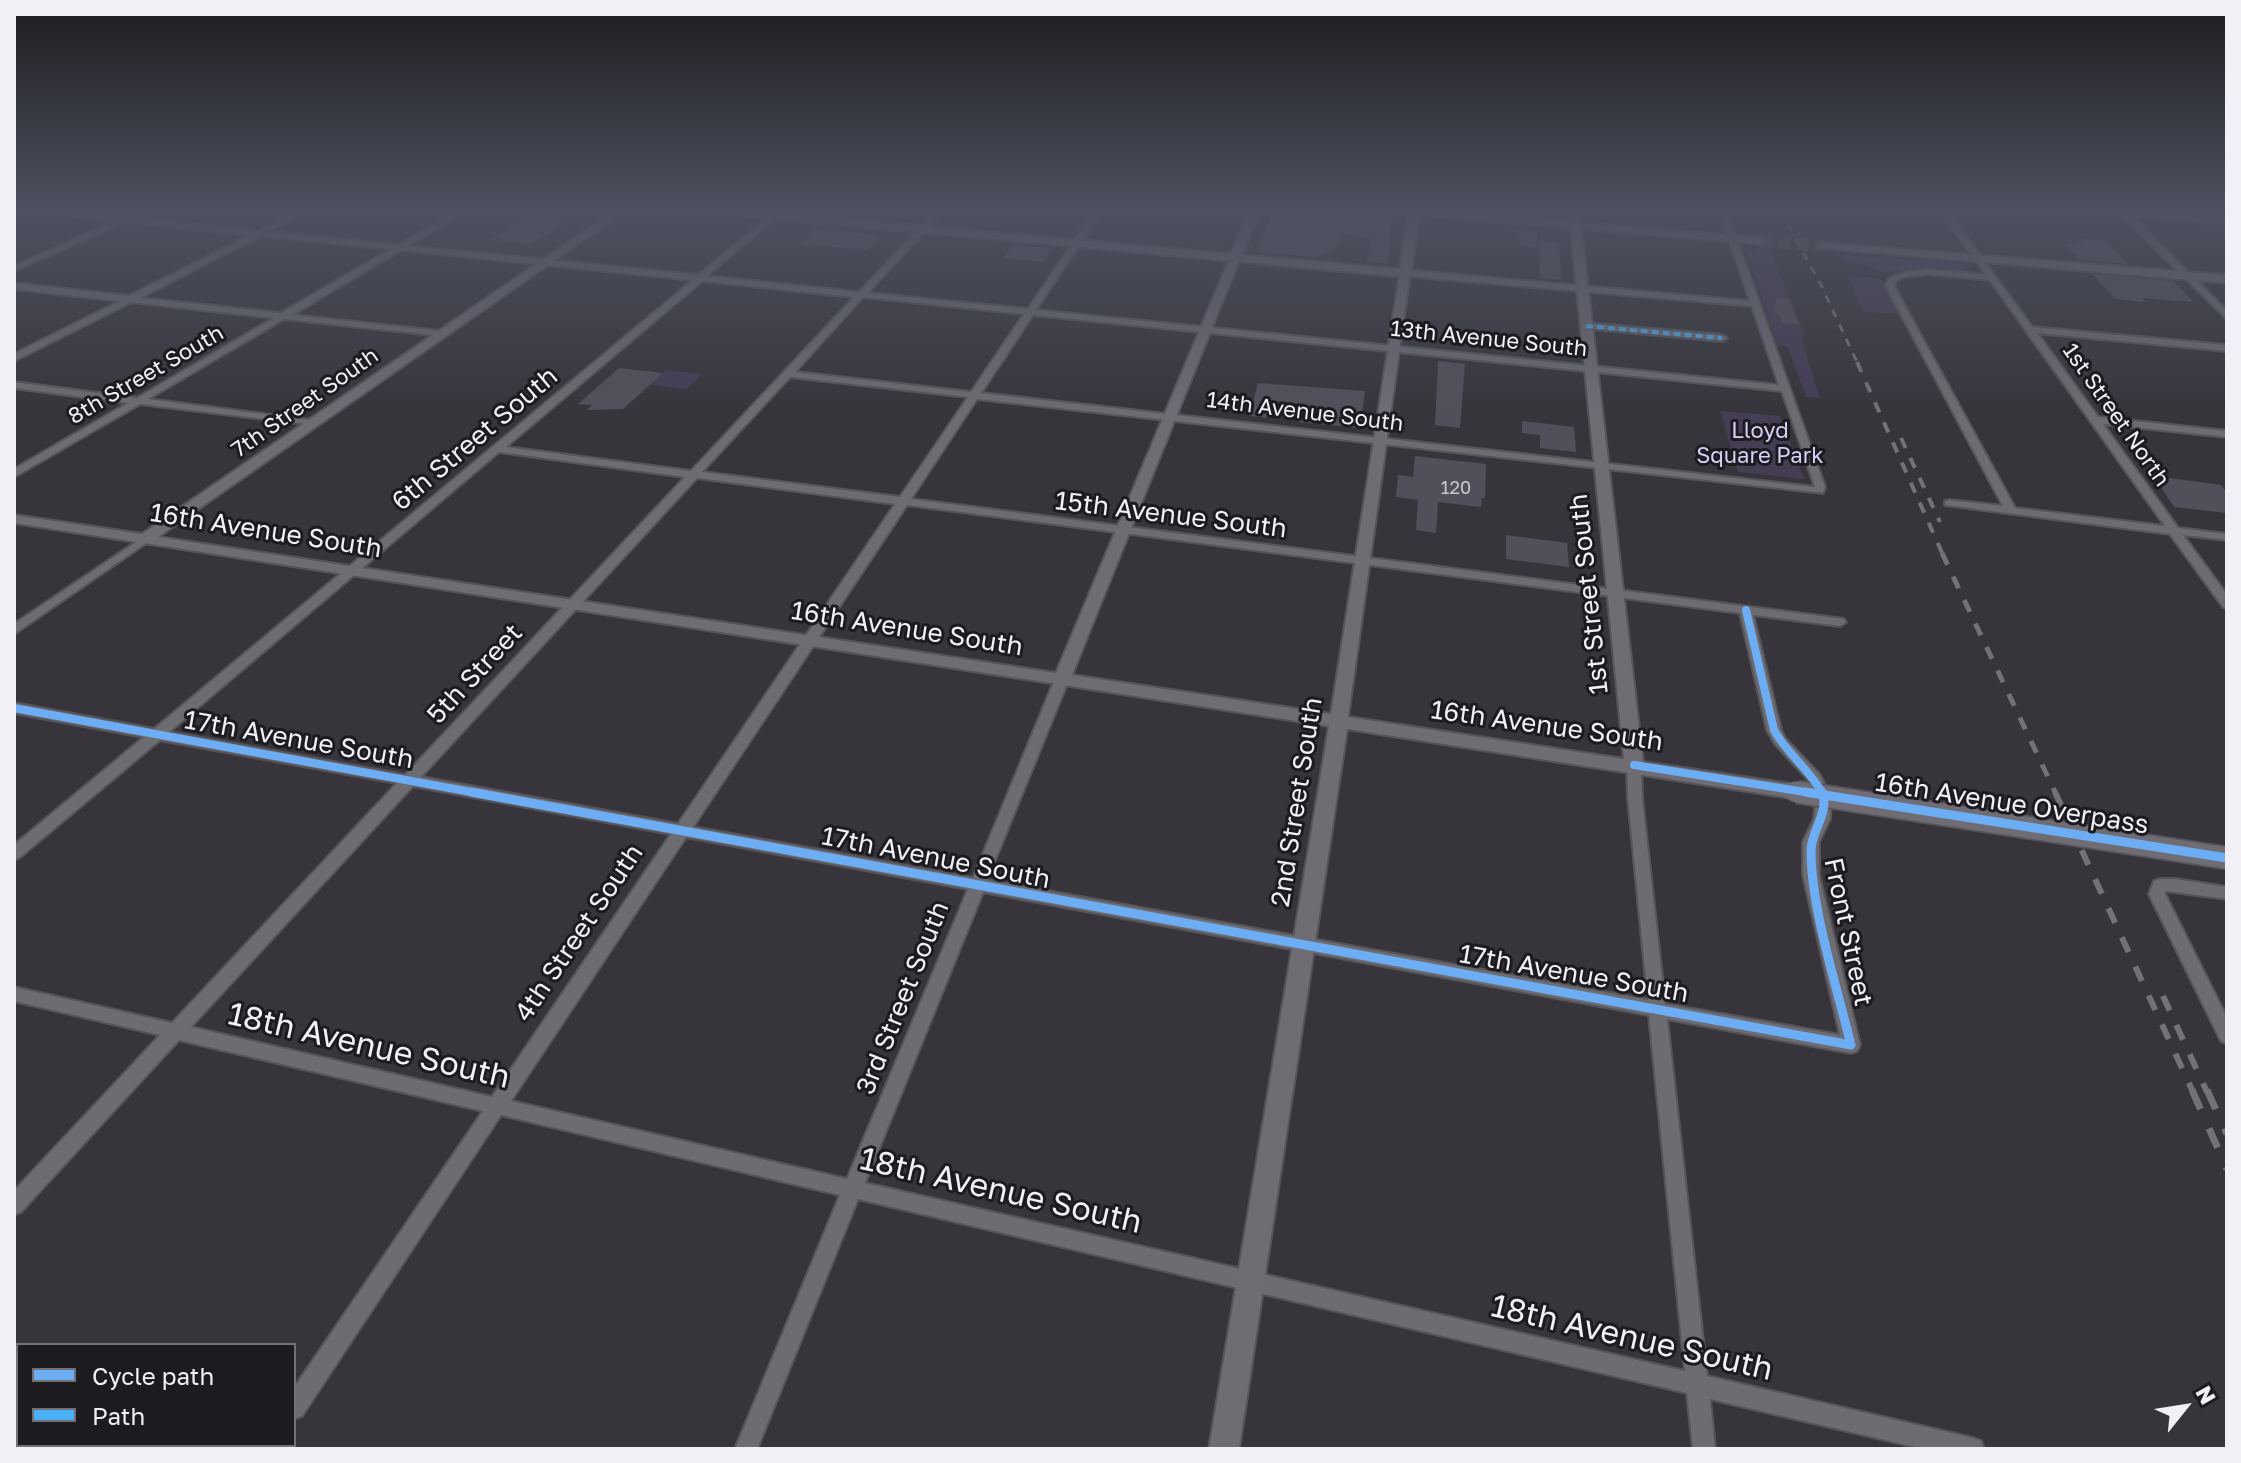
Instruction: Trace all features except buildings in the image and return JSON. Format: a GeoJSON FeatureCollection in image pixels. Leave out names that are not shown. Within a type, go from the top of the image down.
{"type":"FeatureCollection","features":[{"type":"Feature","properties":{"kind":"street"},"geometry":{"type":"LineString","coordinates":[[14,358],[169,279]]}},
{"type":"Feature","properties":{"kind":"street","name":"8th Street South"},"geometry":{"type":"LineString","coordinates":[[14,474],[345,279]]}},
{"type":"Feature","properties":{"kind":"street","name":"7th Street South"},"geometry":{"type":"LineString","coordinates":[[14,630],[519,279]]}},
{"type":"Feature","properties":{"kind":"street","name":"6th Street South"},"geometry":{"type":"LineString","coordinates":[[14,854],[697,279]]}},
{"type":"Feature","properties":{"kind":"street","name":"13th Avenue South"},"geometry":{"type":"LineString","coordinates":[[723,279],[1786,389]]}},
{"type":"Feature","properties":{"kind":"street","name":"5th Street"},"geometry":{"type":"LineString","coordinates":[[14,1205],[874,279]]}},
{"type":"Feature","properties":{"kind":"street","name":"4th Street South"},"geometry":{"type":"LineString","coordinates":[[296,1405],[1051,279]]}},
{"type":"Feature","properties":{"kind":"street","name":"3rd Street South"},"geometry":{"type":"LineString","coordinates":[[746,1449],[1226,279]]}},
{"type":"Feature","properties":{"kind":"street","name":"2nd Street South"},"geometry":{"type":"LineString","coordinates":[[1224,1449],[1339,721],[1404,279]]}},
{"type":"Feature","properties":{"kind":"street"},"geometry":{"type":"LineString","coordinates":[[1474,279],[1756,304]]}},
{"type":"Feature","properties":{"kind":"street","name":"1st Street South"},"geometry":{"type":"LineString","coordinates":[[1581,279],[1704,1449]]}},
{"type":"Feature","properties":{"kind":"street"},"geometry":{"type":"LineString","coordinates":[[1747,279],[1786,389]]}},
{"type":"Feature","properties":{"kind":"street"},"geometry":{"type":"LineString","coordinates":[[1894,279],[1890,286],[2011,510]]}},
{"type":"Feature","properties":{"kind":"street","name":"1st Street North"},"geometry":{"type":"LineString","coordinates":[[1994,279],[2227,604]]}},
{"type":"Feature","properties":{"kind":"street"},"geometry":{"type":"LineString","coordinates":[[2190,279],[2227,316]]}},
{"type":"Feature","properties":{"kind":"street"},"geometry":{"type":"LineString","coordinates":[[14,286],[440,334]]}},
{"type":"Feature","properties":{"kind":"street"},"geometry":{"type":"LineString","coordinates":[[1586,326],[1722,338]]}},
{"type":"Feature","properties":{"kind":"street"},"geometry":{"type":"LineString","coordinates":[[2031,330],[2227,348]]}},
{"type":"Feature","properties":{"kind":"street","name":"14th Avenue South"},"geometry":{"type":"LineString","coordinates":[[787,374],[1819,491],[1786,389]]}},
{"type":"Feature","properties":{"kind":"street"},"geometry":{"type":"LineString","coordinates":[[14,385],[310,423]]}},
{"type":"Feature","properties":{"kind":"street"},"geometry":{"type":"LineString","coordinates":[[2094,420],[2227,434]]}},
{"type":"Feature","properties":{"kind":"street","name":"15th Avenue South"},"geometry":{"type":"LineString","coordinates":[[497,449],[1840,622]]}},
{"type":"Feature","properties":{"kind":"street"},"geometry":{"type":"LineString","coordinates":[[1949,503],[2227,537]]}},
{"type":"Feature","properties":{"kind":"street","name":"16th Avenue South"},"geometry":{"type":"LineString","coordinates":[[14,519],[1791,791]]}},
{"type":"Feature","properties":{"kind":"street","name":"Front Street"},"geometry":{"type":"LineString","coordinates":[[1746,610],[1774,730],[1780,741],[1814,778],[1824,796],[1822,819],[1811,842],[1811,875],[1851,1045]]}},
{"type":"Feature","properties":{"kind":"street","name":"17th Avenue South"},"geometry":{"type":"LineString","coordinates":[[14,708],[1851,1045]]}},
{"type":"Feature","properties":{"kind":"street","name":"16th Avenue Overpass"},"geometry":{"type":"LineString","coordinates":[[1791,791],[2227,858]]}},
{"type":"Feature","properties":{"kind":"street"},"geometry":{"type":"LineString","coordinates":[[2227,893],[2160,885],[2157,894],[2227,1036]]}},
{"type":"Feature","properties":{"kind":"street","name":"18th Avenue South"},"geometry":{"type":"LineString","coordinates":[[14,994],[1973,1449]]}},
{"type":"Feature","properties":{"kind":"green space"},"geometry":{"type":"Polygon","coordinates":[[[1755,279],[1782,279],[1805,336],[1801,337],[1820,398],[1806,397],[1788,347],[1777,345],[1755,279]]]}},
{"type":"Feature","properties":{"kind":"green space"},"geometry":{"type":"Polygon","coordinates":[[[1849,279],[1882,280],[1899,314],[1863,312],[1849,279]]]}},
{"type":"Feature","properties":{"kind":"green space"},"geometry":{"type":"Polygon","coordinates":[[[666,370],[702,374],[687,389],[650,385],[666,370]]]}},
{"type":"Feature","properties":{"kind":"green space","name":"Lloyd Square Park"},"geometry":{"type":"Polygon","coordinates":[[[1720,411],[1780,416],[1804,479],[1738,472],[1720,411]]]}},
{"type":"Feature","properties":{"kind":"railway"},"geometry":{"type":"LineString","coordinates":[[1818,279],[1858,364]]}},
{"type":"Feature","properties":{"kind":"railway"},"geometry":{"type":"LineString","coordinates":[[1857,362],[1943,555]]}},
{"type":"Feature","properties":{"kind":"railway"},"geometry":{"type":"LineString","coordinates":[[1901,438],[1940,522]]}},
{"type":"Feature","properties":{"kind":"railway"},"geometry":{"type":"LineString","coordinates":[[1942,553],[2056,794]]}},
{"type":"Feature","properties":{"kind":"railway"},"geometry":{"type":"LineString","coordinates":[[2055,792],[2193,1092]]}},
{"type":"Feature","properties":{"kind":"railway"},"geometry":{"type":"LineString","coordinates":[[2163,996],[2207,1092]]}},
{"type":"Feature","properties":{"kind":"railway"},"geometry":{"type":"LineString","coordinates":[[2192,1090],[2227,1169]]}},
{"type":"Feature","properties":{"kind":"railway"},"geometry":{"type":"LineString","coordinates":[[2207,1090],[2227,1134]]}},
{"type":"Feature","properties":{"kind":"marked path"},"geometry":{"type":"LineString","coordinates":[[1586,326],[1722,338]]}},
{"type":"Feature","properties":{"kind":"cycle path"},"geometry":{"type":"LineString","coordinates":[[14,708],[1851,1045],[1811,875],[1811,842],[1822,819],[1824,796],[1814,778],[1780,741],[1774,730],[1746,610]]}},
{"type":"Feature","properties":{"kind":"cycle path"},"geometry":{"type":"LineString","coordinates":[[1634,765],[2227,858]]}}]}
